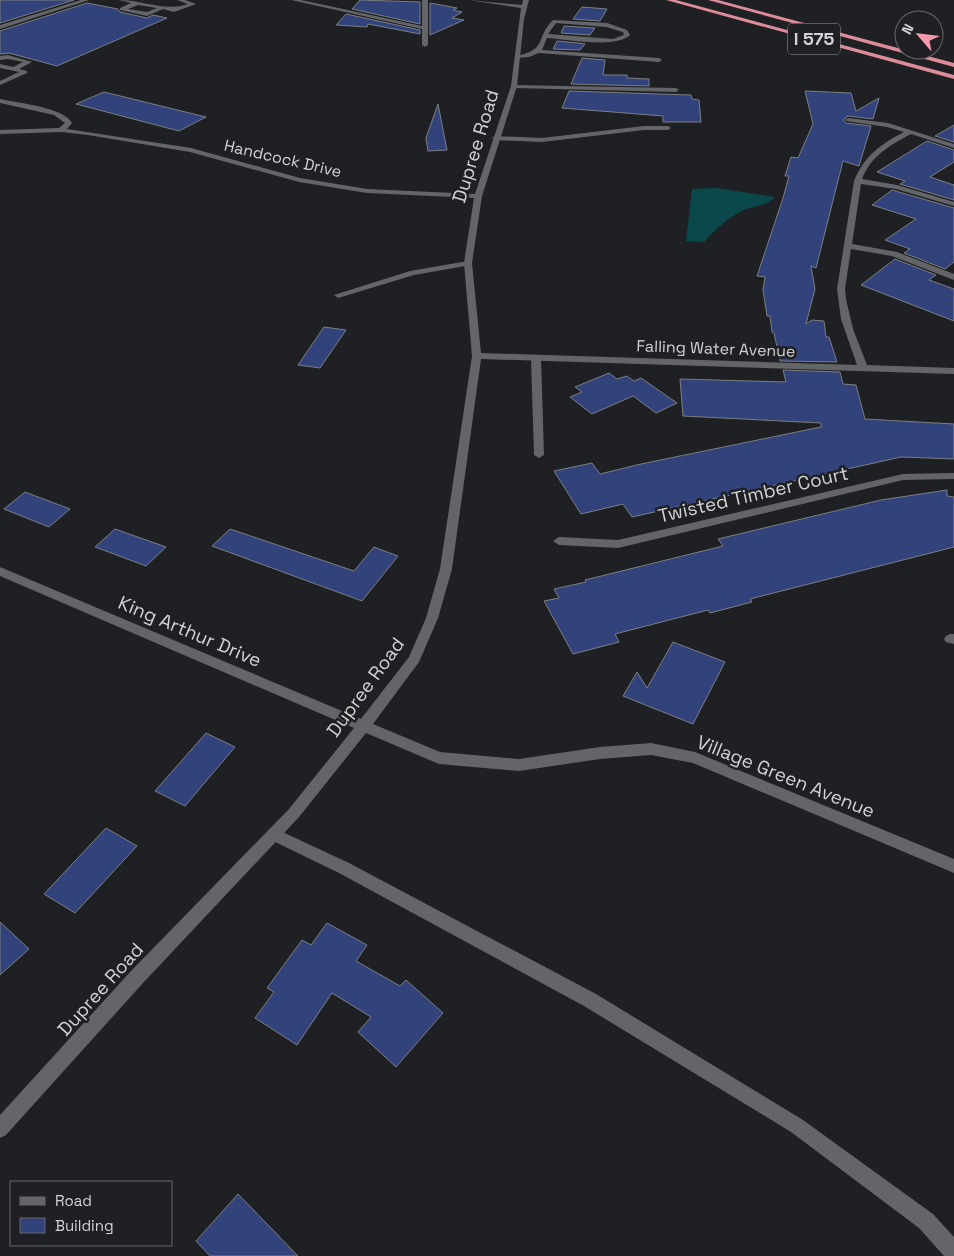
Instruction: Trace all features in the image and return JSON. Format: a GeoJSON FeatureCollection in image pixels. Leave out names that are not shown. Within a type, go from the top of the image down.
{"type":"FeatureCollection","features":[{"type":"Feature","properties":{"kind":"highway","name":"I 575"},"geometry":{"type":"LineString","coordinates":[[670,0],[954,77]]}},
{"type":"Feature","properties":{"kind":"highway"},"geometry":{"type":"LineString","coordinates":[[711,0],[954,65]]}},
{"type":"Feature","properties":{"kind":"highway","name":"I 575"},"geometry":{"type":"LineString","coordinates":[[738,0],[894,41]]}},
{"type":"Feature","properties":{"kind":"street"},"geometry":{"type":"LineString","coordinates":[[2,25],[86,0]]}},
{"type":"Feature","properties":{"kind":"street"},"geometry":{"type":"LineString","coordinates":[[122,0],[174,10],[193,4],[180,0]]}},
{"type":"Feature","properties":{"kind":"street"},"geometry":{"type":"LineString","coordinates":[[294,0],[425,28]]}},
{"type":"Feature","properties":{"kind":"street"},"geometry":{"type":"LineString","coordinates":[[425,0],[425,46]]}},
{"type":"Feature","properties":{"kind":"street"},"geometry":{"type":"LineString","coordinates":[[471,0],[525,3]]}},
{"type":"Feature","properties":{"kind":"street"},"geometry":{"type":"LineString","coordinates":[[137,3],[122,8],[147,14],[163,8]]}},
{"type":"Feature","properties":{"kind":"street","name":"Dupree Road"},"geometry":{"type":"LineString","coordinates":[[0,1130],[137,977],[294,813],[364,726],[414,659],[432,618],[446,569],[477,356],[468,263],[478,196],[514,86],[525,3]]}},
{"type":"Feature","properties":{"kind":"street"},"geometry":{"type":"LineString","coordinates":[[518,57],[530,56],[537,51],[543,45],[546,36],[552,23],[563,20],[617,27],[625,31],[627,35],[622,39],[613,41],[546,36]]}},
{"type":"Feature","properties":{"kind":"street"},"geometry":{"type":"LineString","coordinates":[[569,53],[599,48]]}},
{"type":"Feature","properties":{"kind":"street"},"geometry":{"type":"LineString","coordinates":[[614,49],[635,54],[643,60]]}},
{"type":"Feature","properties":{"kind":"street"},"geometry":{"type":"LineString","coordinates":[[537,51],[659,60]]}},
{"type":"Feature","properties":{"kind":"street"},"geometry":{"type":"LineString","coordinates":[[0,58],[8,57],[29,62],[14,69]]}},
{"type":"Feature","properties":{"kind":"street"},"geometry":{"type":"LineString","coordinates":[[0,66],[25,72],[0,82]]}},
{"type":"Feature","properties":{"kind":"street"},"geometry":{"type":"LineString","coordinates":[[514,86],[676,90]]}},
{"type":"Feature","properties":{"kind":"street"},"geometry":{"type":"LineString","coordinates":[[0,102],[56,113],[68,119],[68,123],[61,130]]}},
{"type":"Feature","properties":{"kind":"street"},"geometry":{"type":"LineString","coordinates":[[848,120],[875,123],[954,146]]}},
{"type":"Feature","properties":{"kind":"street"},"geometry":{"type":"LineString","coordinates":[[496,138],[542,140],[644,128],[668,128]]}},
{"type":"Feature","properties":{"kind":"street","name":"Handcock Drive"},"geometry":{"type":"LineString","coordinates":[[0,132],[61,130],[113,136],[191,150],[308,182],[367,191],[478,196]]}},
{"type":"Feature","properties":{"kind":"street"},"geometry":{"type":"LineString","coordinates":[[863,368],[844,314],[840,289],[858,181],[862,170],[875,152],[910,132]]}},
{"type":"Feature","properties":{"kind":"street"},"geometry":{"type":"LineString","coordinates":[[858,181],[897,187],[954,204]]}},
{"type":"Feature","properties":{"kind":"street"},"geometry":{"type":"LineString","coordinates":[[848,246],[894,254],[954,277]]}},
{"type":"Feature","properties":{"kind":"street"},"geometry":{"type":"LineString","coordinates":[[338,295],[412,273],[468,263]]}},
{"type":"Feature","properties":{"kind":"street","name":"Falling Water Avenue"},"geometry":{"type":"LineString","coordinates":[[477,356],[954,372]]}},
{"type":"Feature","properties":{"kind":"street"},"geometry":{"type":"LineString","coordinates":[[536,358],[539,456]]}},
{"type":"Feature","properties":{"kind":"street","name":"Twisted Timber Court"},"geometry":{"type":"LineString","coordinates":[[560,541],[618,544],[903,477],[954,476]]}},
{"type":"Feature","properties":{"kind":"street","name":"King Arthur Drive"},"geometry":{"type":"LineString","coordinates":[[0,570],[364,726]]}},
{"type":"Feature","properties":{"kind":"street","name":"Village Green Avenue"},"geometry":{"type":"LineString","coordinates":[[364,726],[439,758],[519,765],[600,753],[651,749],[695,758],[954,866]]}},
{"type":"Feature","properties":{"kind":"street"},"geometry":{"type":"LineString","coordinates":[[274,834],[344,868],[590,1000],[797,1126],[926,1221],[954,1252]]}},
{"type":"Feature","properties":{"kind":"water"},"geometry":{"type":"Polygon","coordinates":[[[716,188],[775,197],[768,203],[748,208],[732,217],[717,228],[704,242],[686,241],[692,189],[716,188]]]}},
{"type":"Feature","properties":{"kind":"building"},"geometry":{"type":"Polygon","coordinates":[[[0,0],[74,0],[0,23],[0,0]]]}},
{"type":"Feature","properties":{"kind":"building"},"geometry":{"type":"Polygon","coordinates":[[[360,0],[420,2],[420,24],[352,9],[360,0]]]}},
{"type":"Feature","properties":{"kind":"building"},"geometry":{"type":"Polygon","coordinates":[[[87,3],[118,9],[120,12],[147,18],[153,15],[167,18],[57,66],[9,53],[0,54],[0,31],[87,3]]]}},
{"type":"Feature","properties":{"kind":"building"},"geometry":{"type":"Polygon","coordinates":[[[430,3],[457,8],[453,10],[462,12],[452,18],[464,20],[430,35],[430,3]]]}},
{"type":"Feature","properties":{"kind":"building"},"geometry":{"type":"Polygon","coordinates":[[[582,7],[607,9],[600,21],[573,19],[582,7]]]}},
{"type":"Feature","properties":{"kind":"building"},"geometry":{"type":"Polygon","coordinates":[[[346,14],[420,30],[420,34],[368,24],[367,27],[336,25],[346,14]]]}},
{"type":"Feature","properties":{"kind":"building"},"geometry":{"type":"Polygon","coordinates":[[[564,26],[595,28],[590,35],[561,33],[564,26]]]}},
{"type":"Feature","properties":{"kind":"building"},"geometry":{"type":"Polygon","coordinates":[[[557,41],[585,44],[580,50],[553,49],[557,41]]]}},
{"type":"Feature","properties":{"kind":"building"},"geometry":{"type":"Polygon","coordinates":[[[582,58],[605,60],[603,75],[627,75],[627,78],[649,79],[649,86],[571,84],[582,58]]]}},
{"type":"Feature","properties":{"kind":"building"},"geometry":{"type":"Polygon","coordinates":[[[569,91],[691,95],[692,99],[699,100],[701,122],[663,122],[663,116],[562,108],[569,91]]]}},
{"type":"Feature","properties":{"kind":"building"},"geometry":{"type":"Polygon","coordinates":[[[805,91],[851,93],[856,111],[879,98],[873,119],[848,116],[843,120],[846,123],[871,126],[859,166],[843,161],[816,268],[811,266],[815,289],[806,324],[812,320],[824,321],[826,337],[829,337],[837,362],[780,361],[774,333],[772,332],[770,316],[767,316],[763,290],[765,277],[757,276],[783,198],[789,176],[785,176],[791,157],[798,158],[813,124],[805,91]]]}},
{"type":"Feature","properties":{"kind":"building"},"geometry":{"type":"Polygon","coordinates":[[[104,92],[206,117],[179,131],[76,104],[104,92]]]}},
{"type":"Feature","properties":{"kind":"building"},"geometry":{"type":"Polygon","coordinates":[[[438,104],[447,150],[428,151],[426,138],[438,104]]]}},
{"type":"Feature","properties":{"kind":"building"},"geometry":{"type":"Polygon","coordinates":[[[954,125],[954,142],[935,136],[954,125]]]}},
{"type":"Feature","properties":{"kind":"building"},"geometry":{"type":"Polygon","coordinates":[[[927,141],[954,150],[954,162],[930,177],[954,185],[954,200],[900,184],[905,181],[877,172],[927,141]]]}},
{"type":"Feature","properties":{"kind":"building"},"geometry":{"type":"Polygon","coordinates":[[[892,190],[954,208],[954,262],[945,269],[904,253],[910,249],[885,240],[916,219],[872,205],[892,190]]]}},
{"type":"Feature","properties":{"kind":"building"},"geometry":{"type":"Polygon","coordinates":[[[895,259],[936,275],[929,280],[954,289],[954,321],[861,285],[895,259]]]}},
{"type":"Feature","properties":{"kind":"building"},"geometry":{"type":"Polygon","coordinates":[[[324,327],[346,330],[320,368],[298,365],[324,327]]]}},
{"type":"Feature","properties":{"kind":"building"},"geometry":{"type":"Polygon","coordinates":[[[783,370],[840,372],[843,384],[856,385],[865,419],[954,424],[954,459],[901,457],[632,517],[623,504],[581,514],[554,471],[592,463],[600,474],[821,427],[821,423],[683,416],[680,379],[786,382],[783,370]]]}},
{"type":"Feature","properties":{"kind":"building"},"geometry":{"type":"Polygon","coordinates":[[[609,373],[617,379],[627,376],[634,381],[641,378],[677,403],[656,413],[633,396],[592,414],[570,397],[582,392],[575,387],[609,373]]]}},
{"type":"Feature","properties":{"kind":"building"},"geometry":{"type":"Polygon","coordinates":[[[947,490],[947,496],[954,497],[954,547],[750,599],[752,602],[710,613],[708,610],[615,634],[619,642],[573,654],[544,601],[559,598],[554,589],[723,546],[718,539],[881,500],[947,490]]]}},
{"type":"Feature","properties":{"kind":"building"},"geometry":{"type":"Polygon","coordinates":[[[25,492],[70,509],[49,527],[4,509],[25,492]]]}},
{"type":"Feature","properties":{"kind":"building"},"geometry":{"type":"Polygon","coordinates":[[[115,529],[166,547],[146,566],[95,547],[115,529]]]}},
{"type":"Feature","properties":{"kind":"building"},"geometry":{"type":"Polygon","coordinates":[[[230,529],[354,571],[374,547],[398,556],[362,601],[212,546],[230,529]]]}},
{"type":"Feature","properties":{"kind":"building"},"geometry":{"type":"Polygon","coordinates":[[[673,642],[725,662],[693,724],[623,696],[637,672],[647,688],[673,642]]]}},
{"type":"Feature","properties":{"kind":"building"},"geometry":{"type":"Polygon","coordinates":[[[206,733],[235,747],[185,806],[155,791],[206,733]]]}},
{"type":"Feature","properties":{"kind":"building"},"geometry":{"type":"Polygon","coordinates":[[[106,828],[137,846],[75,913],[44,894],[106,828]]]}},
{"type":"Feature","properties":{"kind":"building"},"geometry":{"type":"Polygon","coordinates":[[[0,922],[29,949],[0,975],[0,922]]]}},
{"type":"Feature","properties":{"kind":"building"},"geometry":{"type":"Polygon","coordinates":[[[327,923],[367,945],[356,961],[400,986],[406,980],[443,1013],[396,1067],[358,1032],[371,1017],[332,993],[297,1045],[255,1018],[274,992],[267,988],[302,940],[311,945],[327,923]]]}},
{"type":"Feature","properties":{"kind":"building"},"geometry":{"type":"Polygon","coordinates":[[[238,1194],[298,1256],[210,1256],[196,1241],[238,1194]]]}}]}
